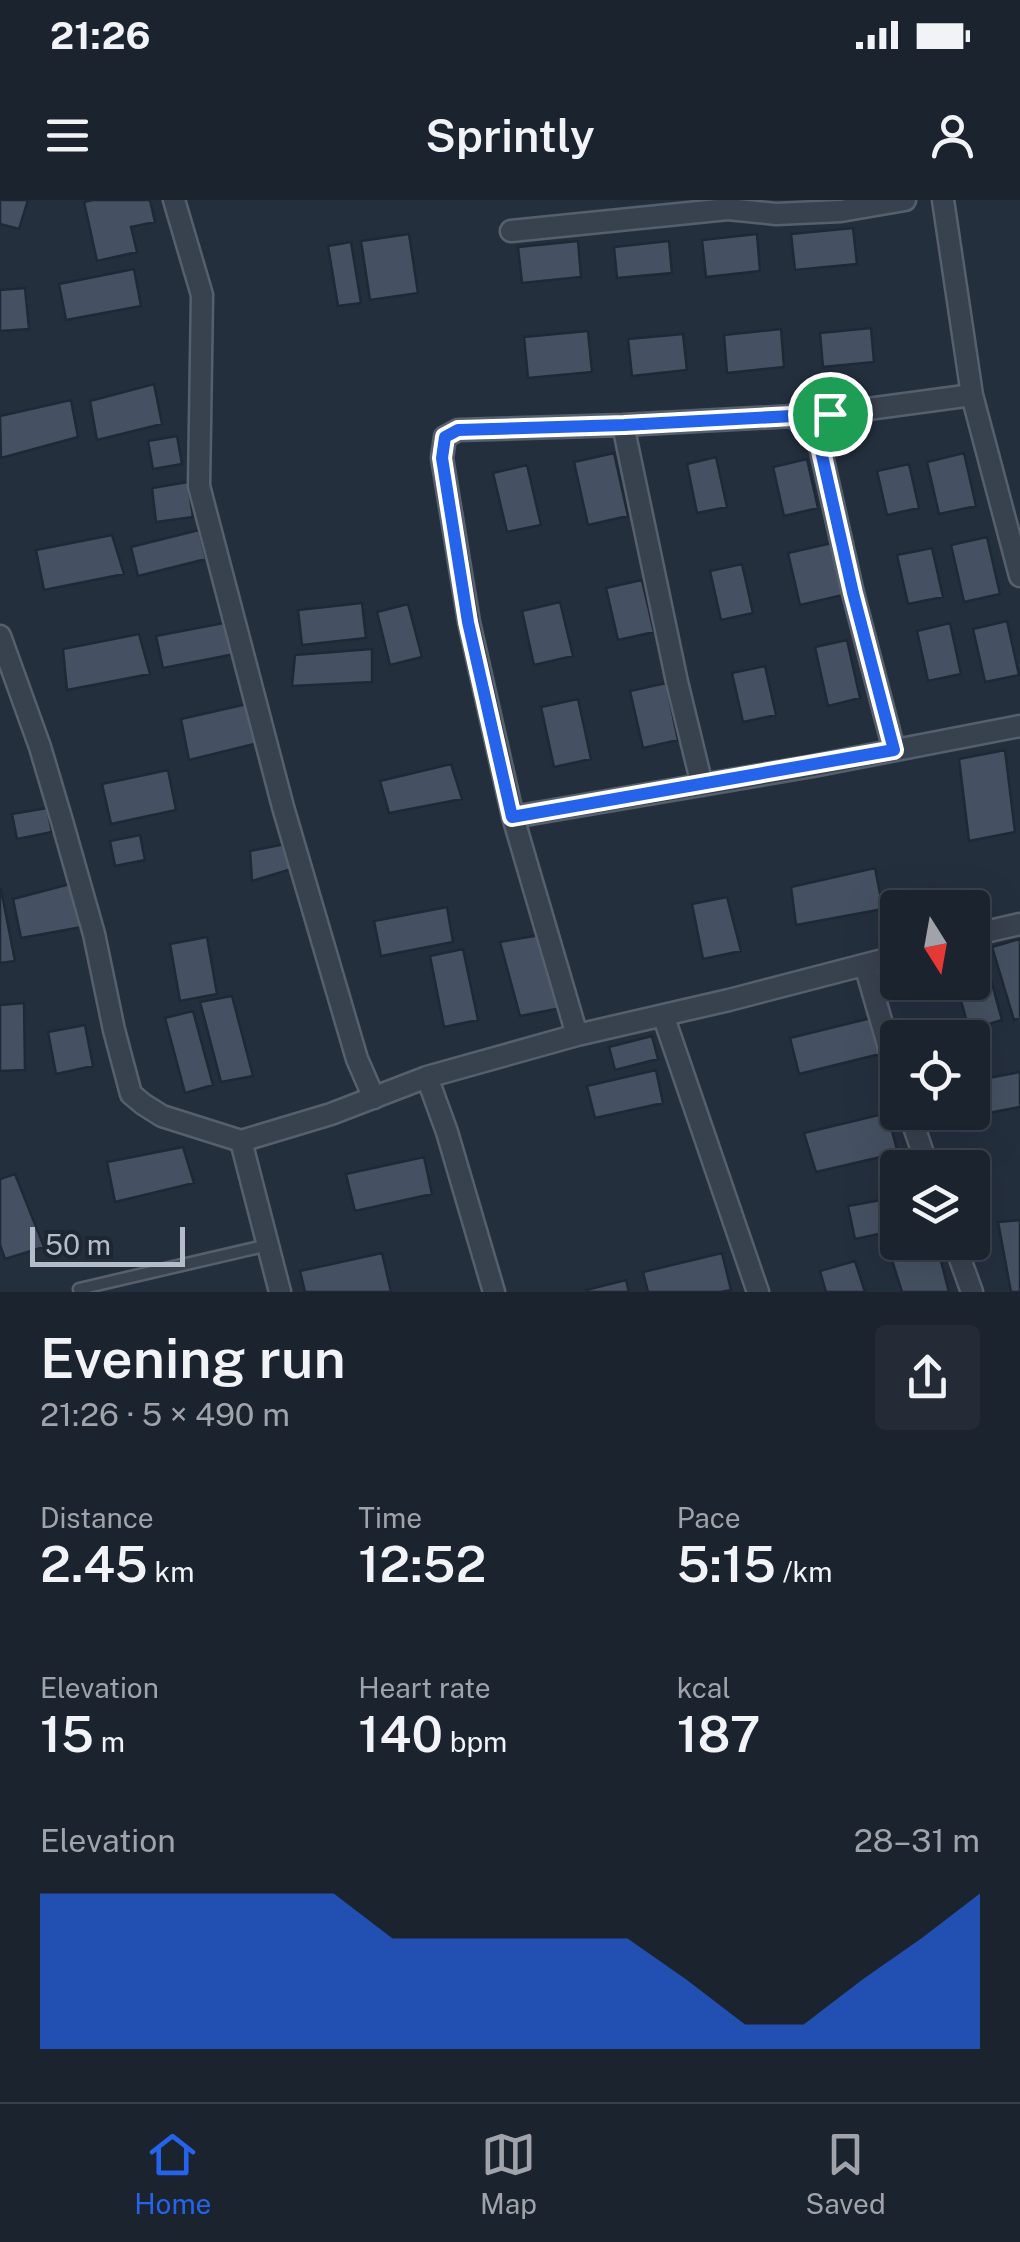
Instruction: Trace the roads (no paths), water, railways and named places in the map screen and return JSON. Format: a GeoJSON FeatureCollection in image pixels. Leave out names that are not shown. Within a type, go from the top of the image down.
{"type":"FeatureCollection","features":[{"type":"Feature","properties":{"kind":"street"},"geometry":{"type":"LineString","coordinates":[[174,200],[202,294],[199,486],[283,807],[357,1059],[374,1098]]}},
{"type":"Feature","properties":{"kind":"street"},"geometry":{"type":"LineString","coordinates":[[511,231],[728,209],[776,214],[841,212],[905,200]]}},
{"type":"Feature","properties":{"kind":"street"},"geometry":{"type":"LineString","coordinates":[[942,200],[972,395],[1020,576]]}},
{"type":"Feature","properties":{"kind":"street"},"geometry":{"type":"LineString","coordinates":[[577,1035],[512,817],[468,622],[442,458],[445,437],[458,430],[830,414],[972,395]]}},
{"type":"Feature","properties":{"kind":"street"},"geometry":{"type":"LineString","coordinates":[[819,442],[830,414]]}},
{"type":"Feature","properties":{"kind":"street"},"geometry":{"type":"LineString","coordinates":[[793,415],[819,442],[894,750]]}},
{"type":"Feature","properties":{"kind":"street"},"geometry":{"type":"LineString","coordinates":[[624,425],[676,682],[702,785]]}},
{"type":"Feature","properties":{"kind":"street"},"geometry":{"type":"LineString","coordinates":[[0,636],[62,821],[94,934],[131,1094],[162,1116],[241,1141],[331,1114],[427,1077],[577,1035],[880,960]]}},
{"type":"Feature","properties":{"kind":"street"},"geometry":{"type":"LineString","coordinates":[[512,817],[1020,726]]}},
{"type":"Feature","properties":{"kind":"street"},"geometry":{"type":"LineString","coordinates":[[990,931],[1020,924]]}},
{"type":"Feature","properties":{"kind":"street"},"geometry":{"type":"LineString","coordinates":[[866,964],[882,1020]]}},
{"type":"Feature","properties":{"kind":"street"},"geometry":{"type":"LineString","coordinates":[[663,1015],[758,1292]]}},
{"type":"Feature","properties":{"kind":"street"},"geometry":{"type":"LineString","coordinates":[[427,1077],[494,1292]]}},
{"type":"Feature","properties":{"kind":"street"},"geometry":{"type":"LineString","coordinates":[[241,1141],[280,1292]]}},
{"type":"Feature","properties":{"kind":"street"},"geometry":{"type":"LineString","coordinates":[[960,1260],[972,1292]]}},
{"type":"Feature","properties":{"kind":"lane"},"geometry":{"type":"LineString","coordinates":[[79,1290],[268,1245]]}}]}
